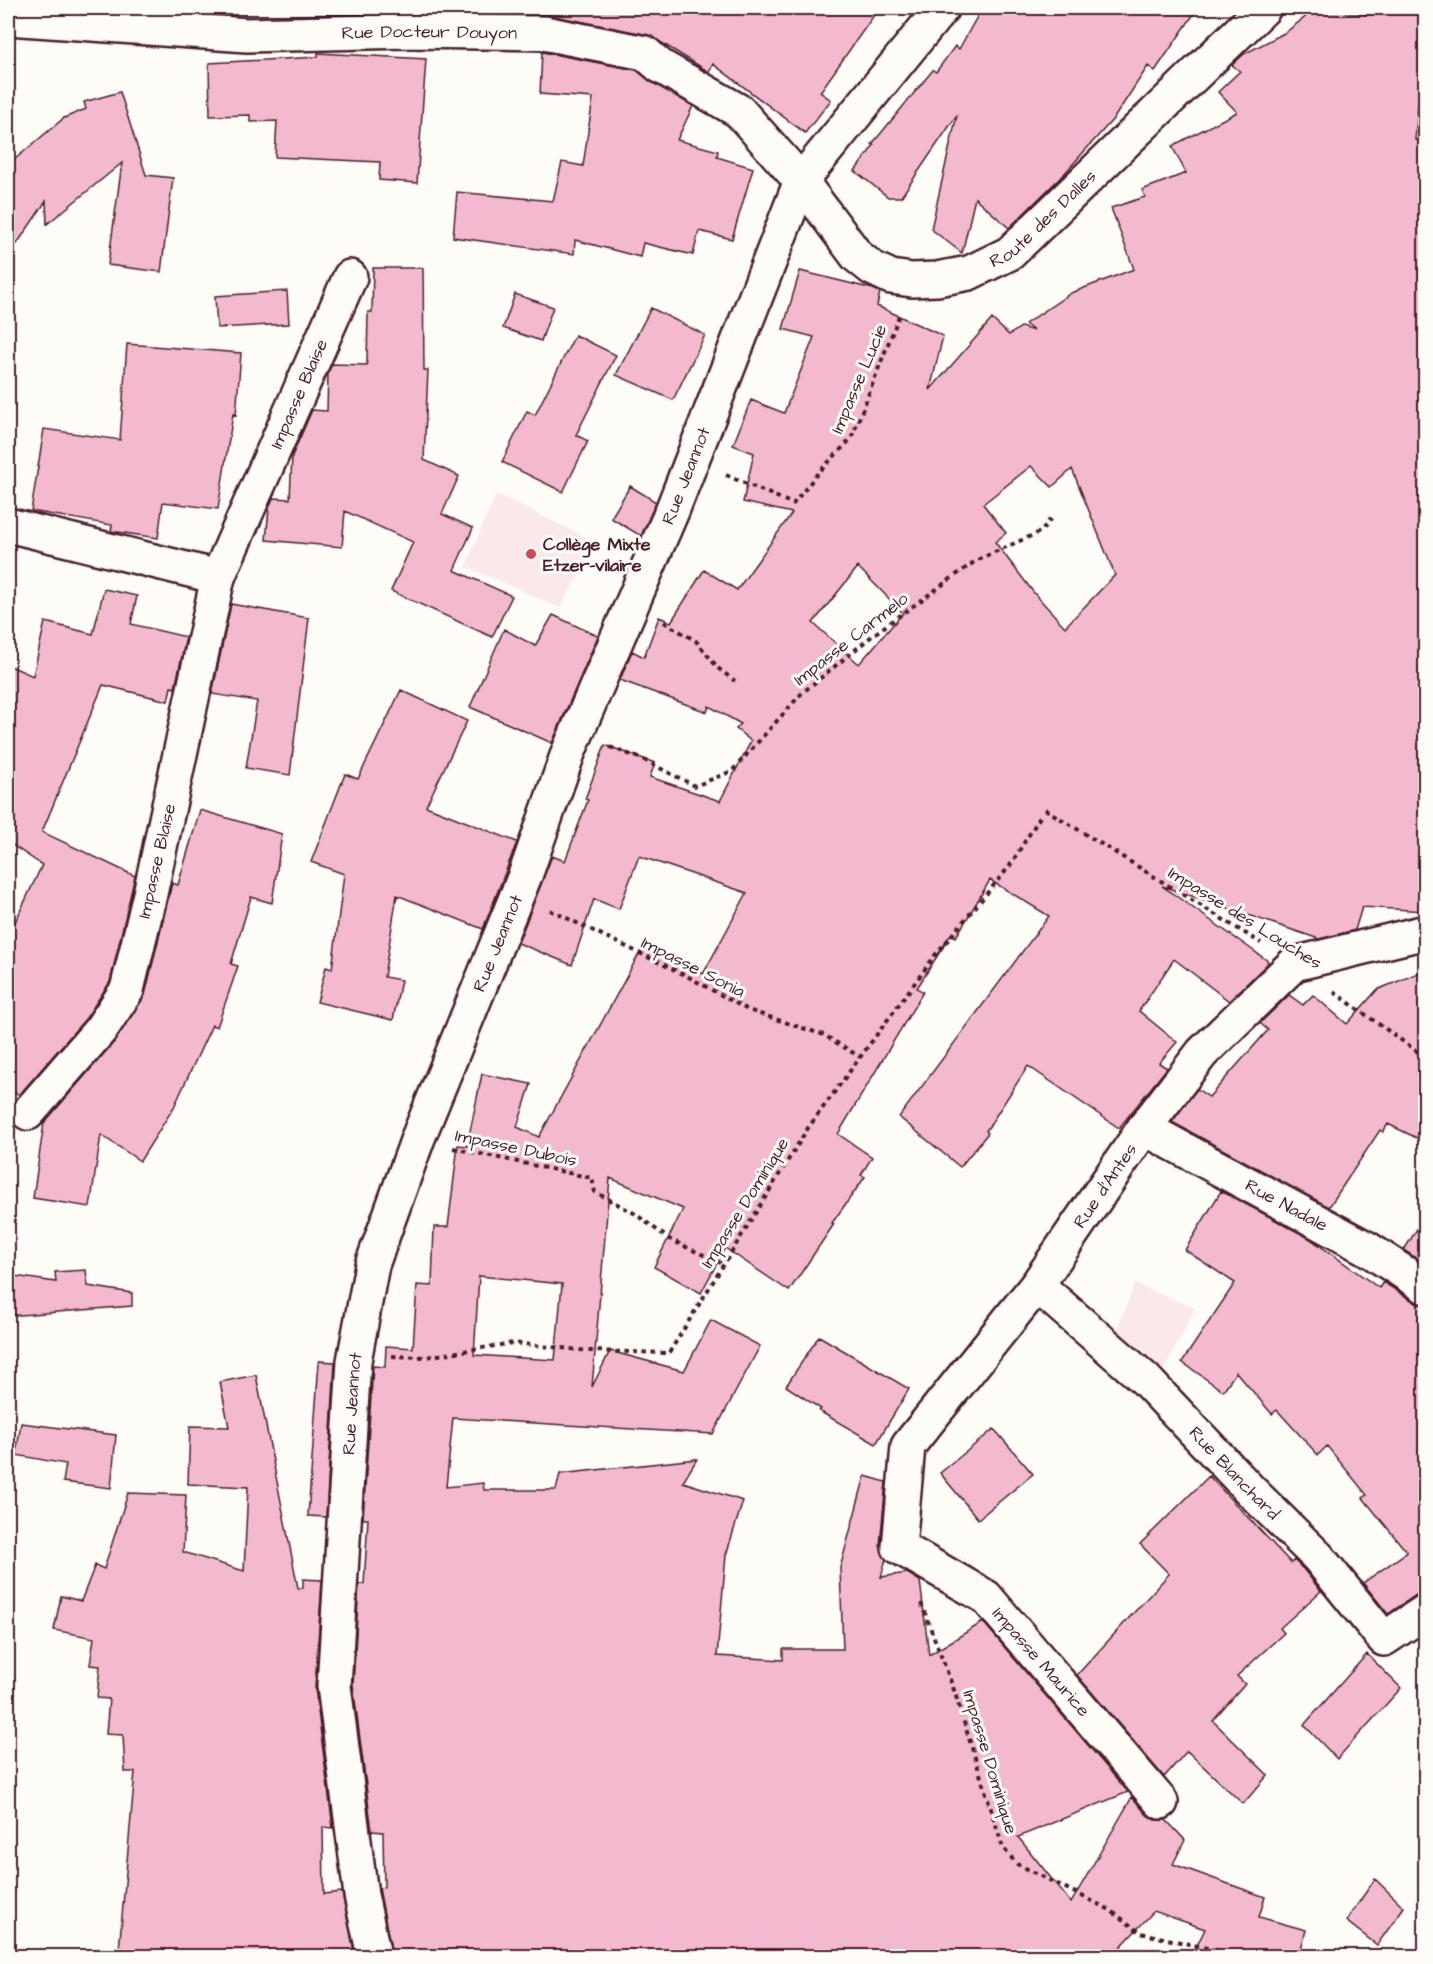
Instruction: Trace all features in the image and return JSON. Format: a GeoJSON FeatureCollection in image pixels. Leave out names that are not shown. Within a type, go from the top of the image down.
{"type":"FeatureCollection","features":[{"type":"Feature","properties":{"kind":"street","name":"Rue Jeannot"},"geometry":{"type":"LineString","coordinates":[[374,1956],[361,1894],[334,1686],[354,1361],[372,1265],[418,1138],[517,894],[576,734],[692,460],[801,181],[942,8]]}},
{"type":"Feature","properties":{"kind":"street","name":"Route des Dalles"},"geometry":{"type":"LineString","coordinates":[[801,181],[857,256],[872,268],[891,277],[912,280],[937,279],[969,273],[1010,253],[1264,8]]}},
{"type":"Feature","properties":{"kind":"street","name":"Rue Docteur Douyon"},"geometry":{"type":"LineString","coordinates":[[13,21],[247,35],[407,31],[544,33],[645,53],[660,66],[739,111],[801,181]]}},
{"type":"Feature","properties":{"kind":"street","name":"Impasse Blaise"},"geometry":{"type":"LineString","coordinates":[[28,1113],[101,1029],[127,990],[153,883],[218,577],[350,277]]}},
{"type":"Feature","properties":{"kind":"street"},"geometry":{"type":"LineString","coordinates":[[11,534],[218,577]]}},
{"type":"Feature","properties":{"kind":"street"},"geometry":{"type":"LineString","coordinates":[[1294,964],[1425,932]]}},
{"type":"Feature","properties":{"kind":"street","name":"Rue d'Antes"},"geometry":{"type":"LineString","coordinates":[[899,1547],[908,1446],[1037,1285],[1144,1128],[1202,1053],[1294,964]]}},
{"type":"Feature","properties":{"kind":"street","name":"Rue Nadale"},"geometry":{"type":"LineString","coordinates":[[1144,1128],[1368,1250],[1425,1287]]}},
{"type":"Feature","properties":{"kind":"street","name":"Rue Blanchard"},"geometry":{"type":"LineString","coordinates":[[1037,1285],[1146,1380],[1250,1490],[1318,1557],[1384,1638],[1425,1611]]}},
{"type":"Feature","properties":{"kind":"street","name":"Impasse Maurice"},"geometry":{"type":"LineString","coordinates":[[899,1547],[986,1597],[1161,1802]]}},
{"type":"Feature","properties":{"kind":"path","name":"Impasse Lucie"},"geometry":{"type":"LineString","coordinates":[[692,460],[793,504],[818,473],[851,439],[912,280]]}},
{"type":"Feature","properties":{"kind":"path","name":"Impasse Carmelo"},"geometry":{"type":"LineString","coordinates":[[576,734],[642,759],[695,786],[732,771],[802,693],[877,632],[976,560],[1042,531],[1053,515]]}},
{"type":"Feature","properties":{"kind":"path"},"geometry":{"type":"LineString","coordinates":[[633,602],[696,641],[719,669],[735,681]]}},
{"type":"Feature","properties":{"kind":"path","name":"Impasse des Louches"},"geometry":{"type":"LineString","coordinates":[[1045,809],[1294,964],[1425,1058]]}},
{"type":"Feature","properties":{"kind":"path","name":"Impasse Dominique"},"geometry":{"type":"LineString","coordinates":[[354,1361],[361,1356],[426,1357],[513,1343],[590,1351],[669,1353],[808,1128],[936,954],[1009,867],[1040,817]]}},
{"type":"Feature","properties":{"kind":"path","name":"Impasse Sonia"},"geometry":{"type":"LineString","coordinates":[[517,894],[685,975],[748,1010],[824,1035],[860,1057]]}},
{"type":"Feature","properties":{"kind":"path","name":"Impasse Dubois"},"geometry":{"type":"LineString","coordinates":[[418,1138],[441,1146],[592,1178],[595,1192],[634,1213],[669,1239],[723,1264]]}},
{"type":"Feature","properties":{"kind":"path","name":"Impasse Dominique"},"geometry":{"type":"LineString","coordinates":[[920,1602],[954,1690],[1003,1848],[1017,1864],[1110,1910],[1142,1933],[1220,1951],[1228,1956]]}},
{"type":"Feature","properties":{"kind":"shaded area","name":"Collège Mixte Etzer-vilaire"},"geometry":{"type":"Polygon","coordinates":[[[496,494],[597,543],[560,608],[466,566],[496,494]]]}},
{"type":"Feature","properties":{"kind":"shaded area"},"geometry":{"type":"Polygon","coordinates":[[[1135,1284],[1195,1308],[1164,1369],[1112,1343],[1135,1284]]]}},
{"type":"Feature","properties":{"kind":"building"},"geometry":{"type":"Polygon","coordinates":[[[544,8],[879,8],[820,92],[831,100],[805,133],[713,64],[709,72],[649,35],[544,14],[544,8]]]}},
{"type":"Feature","properties":{"kind":"building"},"geometry":{"type":"Polygon","coordinates":[[[982,8],[1198,8],[1155,71],[1148,66],[1114,118],[1064,174],[1009,228],[975,198],[962,253],[931,229],[957,115],[901,197],[888,197],[855,171],[874,145],[872,144],[933,70],[936,72],[955,46],[959,49],[982,8]]]}},
{"type":"Feature","properties":{"kind":"building"},"geometry":{"type":"Polygon","coordinates":[[[1317,8],[1344,8],[1347,14],[1425,14],[1425,50],[1423,49],[1415,140],[1425,141],[1425,911],[1362,907],[1355,930],[1319,939],[1162,886],[1268,961],[1267,964],[1229,1001],[1174,959],[1139,1011],[1177,1042],[1159,1063],[1167,1068],[1119,1128],[1028,1066],[986,1131],[988,1133],[960,1167],[899,1117],[1049,916],[990,880],[956,937],[951,934],[917,988],[923,992],[838,1134],[872,1157],[861,1175],[865,1177],[832,1223],[834,1224],[789,1291],[725,1248],[701,1293],[654,1267],[683,1209],[610,1178],[592,1387],[610,1351],[684,1371],[711,1320],[760,1346],[713,1434],[453,1418],[446,1487],[483,1483],[484,1490],[556,1490],[560,1474],[697,1459],[683,1482],[743,1501],[726,1555],[717,1656],[783,1660],[783,1649],[843,1649],[840,1568],[865,1476],[886,1482],[880,1545],[886,1559],[881,1577],[907,1573],[920,1581],[929,1655],[983,1622],[1128,1792],[1018,1837],[1071,1903],[1132,1797],[1147,1815],[1155,1820],[1166,1820],[1185,1840],[1173,1864],[1265,1897],[1259,1917],[1306,1930],[1299,1956],[1192,1956],[1205,1929],[1154,1911],[1112,1956],[392,1956],[379,1888],[384,1887],[383,1832],[372,1831],[353,1685],[359,1584],[364,1584],[368,1519],[363,1519],[373,1366],[385,1367],[386,1346],[413,1348],[417,1285],[432,1286],[434,1227],[448,1227],[458,1145],[467,1146],[482,1074],[531,1084],[517,1127],[539,1137],[645,943],[703,974],[747,893],[639,856],[619,909],[594,899],[572,965],[518,943],[552,856],[565,861],[588,800],[585,799],[605,745],[655,763],[650,777],[720,801],[751,741],[736,729],[741,724],[709,706],[707,712],[620,680],[632,651],[644,657],[659,617],[671,622],[704,570],[737,590],[792,513],[743,502],[754,453],[733,445],[751,400],[784,413],[814,337],[783,329],[800,271],[880,292],[877,306],[943,336],[930,390],[992,319],[1009,335],[1021,327],[1034,331],[1025,324],[1071,293],[1134,269],[1111,208],[1145,197],[1142,190],[1186,173],[1172,146],[1237,112],[1218,92],[1240,71],[1232,65],[1244,54],[1286,32],[1317,8]],[[1031,466],[983,504],[1006,533],[995,542],[1034,593],[1065,627],[1115,575],[1072,469],[1052,487],[1031,466]],[[858,567],[813,623],[859,664],[903,613],[858,567]],[[479,1276],[474,1355],[555,1360],[562,1284],[479,1276]]]}},
{"type":"Feature","properties":{"kind":"building"},"geometry":{"type":"Polygon","coordinates":[[[542,52],[636,70],[651,82],[693,106],[677,140],[718,151],[717,157],[753,168],[732,239],[699,231],[693,255],[643,243],[640,257],[575,240],[574,254],[453,237],[457,192],[553,201],[562,162],[583,166],[593,98],[540,94],[542,52]]]}},
{"type":"Feature","properties":{"kind":"building"},"geometry":{"type":"Polygon","coordinates":[[[318,53],[426,59],[417,183],[379,180],[380,162],[275,157],[277,121],[250,122],[250,115],[210,116],[209,63],[318,57],[318,53]]]}},
{"type":"Feature","properties":{"kind":"building"},"geometry":{"type":"Polygon","coordinates":[[[120,92],[146,175],[173,178],[161,272],[108,265],[122,163],[47,224],[46,201],[8,257],[8,165],[64,118],[86,109],[84,102],[120,92]]]}},
{"type":"Feature","properties":{"kind":"building"},"geometry":{"type":"Polygon","coordinates":[[[373,268],[423,268],[424,370],[428,370],[424,460],[459,476],[442,514],[473,528],[454,570],[512,596],[492,637],[391,591],[413,542],[345,511],[342,547],[266,540],[269,508],[273,498],[290,499],[292,456],[312,410],[327,411],[328,373],[332,364],[367,365],[368,312],[372,312],[373,268]]]}},
{"type":"Feature","properties":{"kind":"building"},"geometry":{"type":"Polygon","coordinates":[[[287,291],[289,324],[217,328],[215,296],[287,291]]]}},
{"type":"Feature","properties":{"kind":"building"},"geometry":{"type":"Polygon","coordinates":[[[515,294],[553,307],[541,341],[503,328],[515,294]]]}},
{"type":"Feature","properties":{"kind":"building"},"geometry":{"type":"Polygon","coordinates":[[[651,308],[705,335],[673,400],[616,375],[651,308]]]}},
{"type":"Feature","properties":{"kind":"building"},"geometry":{"type":"Polygon","coordinates":[[[575,335],[616,355],[576,435],[588,441],[563,492],[502,462],[527,411],[535,415],[575,335]]]}},
{"type":"Feature","properties":{"kind":"building"},"geometry":{"type":"Polygon","coordinates":[[[127,344],[241,353],[236,415],[233,414],[218,509],[163,502],[158,538],[111,531],[112,525],[31,511],[44,429],[120,440],[127,344]]]}},
{"type":"Feature","properties":{"kind":"building"},"geometry":{"type":"Polygon","coordinates":[[[630,486],[656,502],[641,536],[611,518],[630,486]]]}},
{"type":"Feature","properties":{"kind":"building"},"geometry":{"type":"Polygon","coordinates":[[[104,589],[137,596],[131,624],[186,637],[175,688],[171,687],[168,701],[103,685],[42,832],[135,876],[110,982],[86,1018],[20,1094],[8,1092],[8,937],[42,865],[8,842],[8,665],[33,676],[45,622],[93,634],[104,589]]]}},
{"type":"Feature","properties":{"kind":"building"},"geometry":{"type":"Polygon","coordinates":[[[231,604],[309,618],[290,775],[246,768],[257,701],[212,694],[231,604]]]}},
{"type":"Feature","properties":{"kind":"building"},"geometry":{"type":"Polygon","coordinates":[[[553,615],[598,636],[552,743],[470,707],[504,629],[535,646],[553,615]]]}},
{"type":"Feature","properties":{"kind":"building"},"geometry":{"type":"Polygon","coordinates":[[[401,690],[467,721],[426,806],[517,842],[483,929],[397,895],[384,977],[401,980],[393,1020],[317,1002],[326,967],[332,969],[344,874],[311,862],[345,774],[358,779],[401,690]]]}},
{"type":"Feature","properties":{"kind":"building"},"geometry":{"type":"Polygon","coordinates":[[[200,810],[282,834],[272,903],[251,897],[231,964],[238,966],[217,1027],[212,1025],[174,1107],[140,1161],[101,1135],[90,1207],[33,1198],[44,1123],[115,1041],[145,995],[172,883],[178,885],[200,810]]]}},
{"type":"Feature","properties":{"kind":"building"},"geometry":{"type":"Polygon","coordinates":[[[1425,970],[1425,1142],[1388,1124],[1383,1132],[1380,1130],[1329,1207],[1172,1122],[1197,1089],[1209,1097],[1268,1030],[1260,1023],[1289,995],[1303,1005],[1313,995],[1347,1024],[1377,990],[1425,970]]]}},
{"type":"Feature","properties":{"kind":"building"},"geometry":{"type":"Polygon","coordinates":[[[1221,1191],[1309,1238],[1379,1288],[1383,1282],[1416,1303],[1425,1306],[1425,1592],[1416,1595],[1388,1614],[1363,1583],[1407,1552],[1363,1498],[1367,1495],[1327,1446],[1318,1455],[1277,1410],[1272,1414],[1236,1372],[1223,1391],[1182,1362],[1235,1283],[1185,1250],[1221,1191]]]}},
{"type":"Feature","properties":{"kind":"building"},"geometry":{"type":"Polygon","coordinates":[[[1425,1216],[1425,1264],[1404,1250],[1425,1216]]]}},
{"type":"Feature","properties":{"kind":"building"},"geometry":{"type":"Polygon","coordinates":[[[86,1270],[88,1286],[132,1293],[132,1306],[8,1316],[8,1275],[56,1282],[55,1272],[86,1270]]]}},
{"type":"Feature","properties":{"kind":"building"},"geometry":{"type":"Polygon","coordinates":[[[819,1336],[909,1389],[876,1444],[819,1411],[821,1409],[786,1386],[819,1336]]]}},
{"type":"Feature","properties":{"kind":"building"},"geometry":{"type":"Polygon","coordinates":[[[319,1361],[335,1362],[326,1517],[308,1516],[319,1361]]]}},
{"type":"Feature","properties":{"kind":"building"},"geometry":{"type":"Polygon","coordinates":[[[256,1375],[298,1588],[303,1588],[303,1579],[322,1580],[315,1688],[333,1828],[323,1827],[324,1894],[342,1892],[355,1956],[180,1956],[181,1954],[119,1950],[135,1772],[125,1772],[123,1735],[106,1734],[109,1699],[97,1698],[100,1666],[90,1665],[94,1638],[54,1630],[61,1596],[81,1601],[95,1565],[104,1569],[128,1493],[186,1495],[183,1552],[244,1571],[248,1487],[188,1484],[190,1426],[229,1427],[220,1382],[256,1375]]]}},
{"type":"Feature","properties":{"kind":"building"},"geometry":{"type":"Polygon","coordinates":[[[21,1423],[116,1435],[111,1488],[63,1482],[66,1464],[16,1455],[21,1423]]]}},
{"type":"Feature","properties":{"kind":"building"},"geometry":{"type":"Polygon","coordinates":[[[994,1429],[1033,1474],[978,1519],[940,1473],[994,1429]]]}},
{"type":"Feature","properties":{"kind":"building"},"geometry":{"type":"Polygon","coordinates":[[[1209,1476],[1291,1563],[1294,1560],[1304,1570],[1321,1591],[1280,1628],[1284,1633],[1237,1676],[1245,1684],[1213,1721],[1268,1775],[1243,1804],[1187,1751],[1164,1777],[1077,1675],[1169,1574],[1140,1544],[1209,1476]]]}},
{"type":"Feature","properties":{"kind":"building"},"geometry":{"type":"Polygon","coordinates":[[[1367,1654],[1401,1688],[1337,1759],[1304,1725],[1367,1654]]]}},
{"type":"Feature","properties":{"kind":"building"},"geometry":{"type":"Polygon","coordinates":[[[1375,1879],[1404,1907],[1377,1945],[1346,1921],[1375,1879]]]}},
{"type":"Feature","properties":{"kind":"place","name":"Collège Mixte Etzer-vilaire"},"geometry":{"type":"Point","coordinates":[531,554]}}]}
